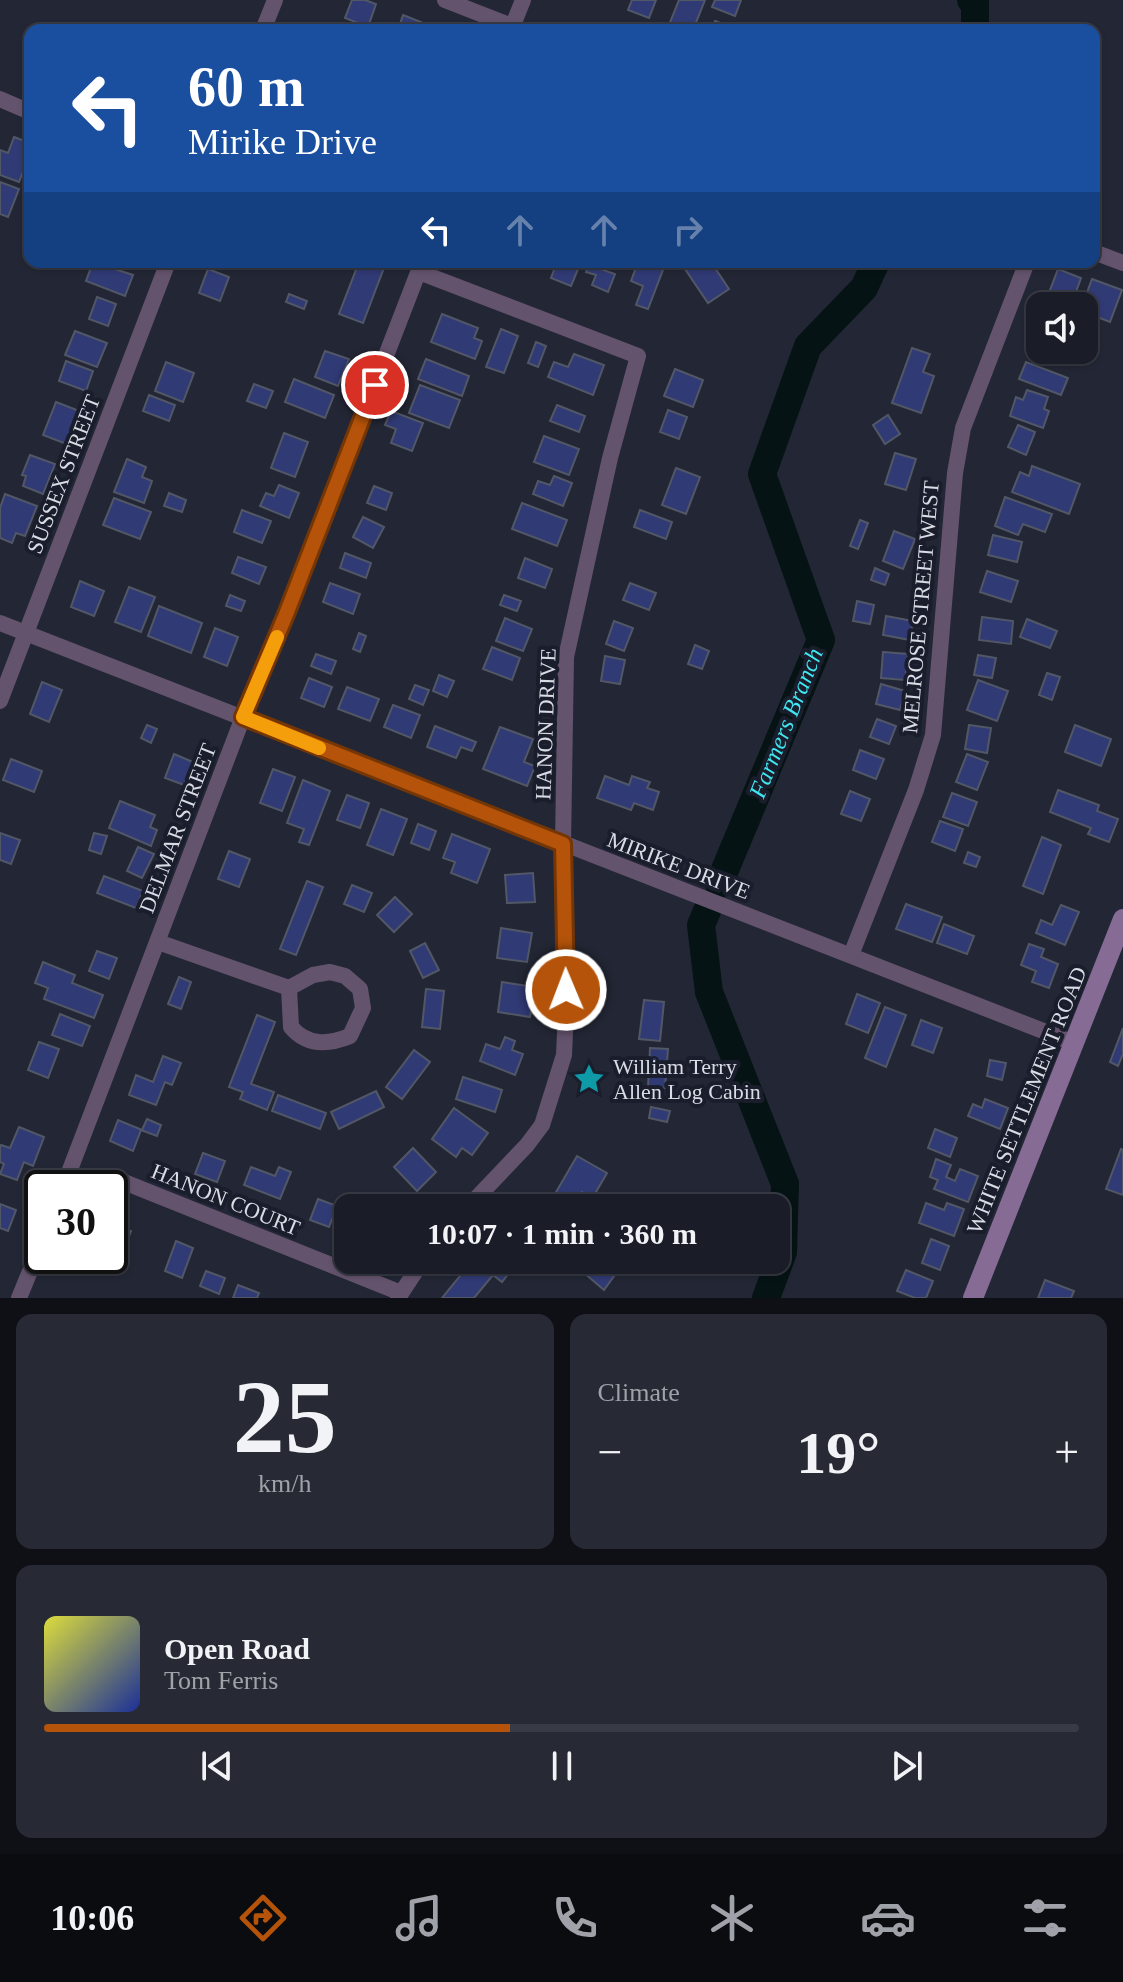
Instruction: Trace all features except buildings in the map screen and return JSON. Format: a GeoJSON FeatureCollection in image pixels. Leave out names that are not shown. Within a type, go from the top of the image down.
{"type":"FeatureCollection","features":[{"type":"Feature","properties":{"kind":"main road","name":"WHITE SETTLEMENT ROAD"},"geometry":{"type":"LineString","coordinates":[[973,1298],[1123,919]]}},
{"type":"Feature","properties":{"kind":"street"},"geometry":{"type":"LineString","coordinates":[[265,24],[275,0]]}},
{"type":"Feature","properties":{"kind":"street"},"geometry":{"type":"LineString","coordinates":[[445,0],[503,24]]}},
{"type":"Feature","properties":{"kind":"street"},"geometry":{"type":"LineString","coordinates":[[516,24],[523,0]]}},
{"type":"Feature","properties":{"kind":"street"},"geometry":{"type":"LineString","coordinates":[[0,99],[24,109]]}},
{"type":"Feature","properties":{"kind":"street"},"geometry":{"type":"LineString","coordinates":[[1100,254],[1123,263]]}},
{"type":"Feature","properties":{"kind":"street","name":"SUSSEX STREET"},"geometry":{"type":"LineString","coordinates":[[0,701],[166,268]]}},
{"type":"Feature","properties":{"kind":"street","name":"DELMAR STREET"},"geometry":{"type":"LineString","coordinates":[[70,1170],[243,717],[421,268]]}},
{"type":"Feature","properties":{"kind":"street","name":"HANON DRIVE"},"geometry":{"type":"LineString","coordinates":[[423,268],[638,356],[610,458],[566,657],[564,1055],[542,1125],[480,1194]]}},
{"type":"Feature","properties":{"kind":"street","name":"MELROSE STREET WEST"},"geometry":{"type":"LineString","coordinates":[[851,955],[916,790],[933,735],[955,473],[963,428],[1025,268]]}},
{"type":"Feature","properties":{"kind":"street","name":"MIRIKE DRIVE"},"geometry":{"type":"LineString","coordinates":[[0,623],[1074,1043]]}},
{"type":"Feature","properties":{"kind":"street"},"geometry":{"type":"LineString","coordinates":[[158,942],[289,988],[313,975],[330,972],[345,976],[360,989],[363,997],[363,1008],[350,1036],[335,1042],[319,1043],[296,1032],[291,1027],[289,988]]}},
{"type":"Feature","properties":{"kind":"street","name":"HANON COURT"},"geometry":{"type":"LineString","coordinates":[[128,1184],[399,1295]]}},
{"type":"Feature","properties":{"kind":"street"},"geometry":{"type":"LineString","coordinates":[[19,1298],[29,1274]]}},
{"type":"Feature","properties":{"kind":"street"},"geometry":{"type":"LineString","coordinates":[[399,1295],[413,1274]]}},
{"type":"Feature","properties":{"kind":"waterway","name":"Farmers Branch"},"geometry":{"type":"LineString","coordinates":[[971,0],[975,3],[975,24]]}},
{"type":"Feature","properties":{"kind":"waterway","name":"Farmers Branch"},"geometry":{"type":"LineString","coordinates":[[719,884],[821,640],[762,474],[808,346],[864,288],[873,268]]}},
{"type":"Feature","properties":{"kind":"waterway","name":"Farmers Branch"},"geometry":{"type":"LineString","coordinates":[[707,911],[701,925],[709,992],[785,1184],[783,1252],[766,1298]]}},
{"type":"Feature","properties":{"kind":"slow traffic"},"geometry":{"type":"LineString","coordinates":[[277,637],[243,717],[319,748]]}},
{"type":"Feature","properties":{"kind":"place","name":"William Terry Allen Log Cabin"},"geometry":{"type":"Point","coordinates":[589,1079]}},
{"type":"Feature","properties":{"kind":"route"},"geometry":{"type":"LineString","coordinates":[[375,385],[243,717],[563,844],[566,990]]}}]}
